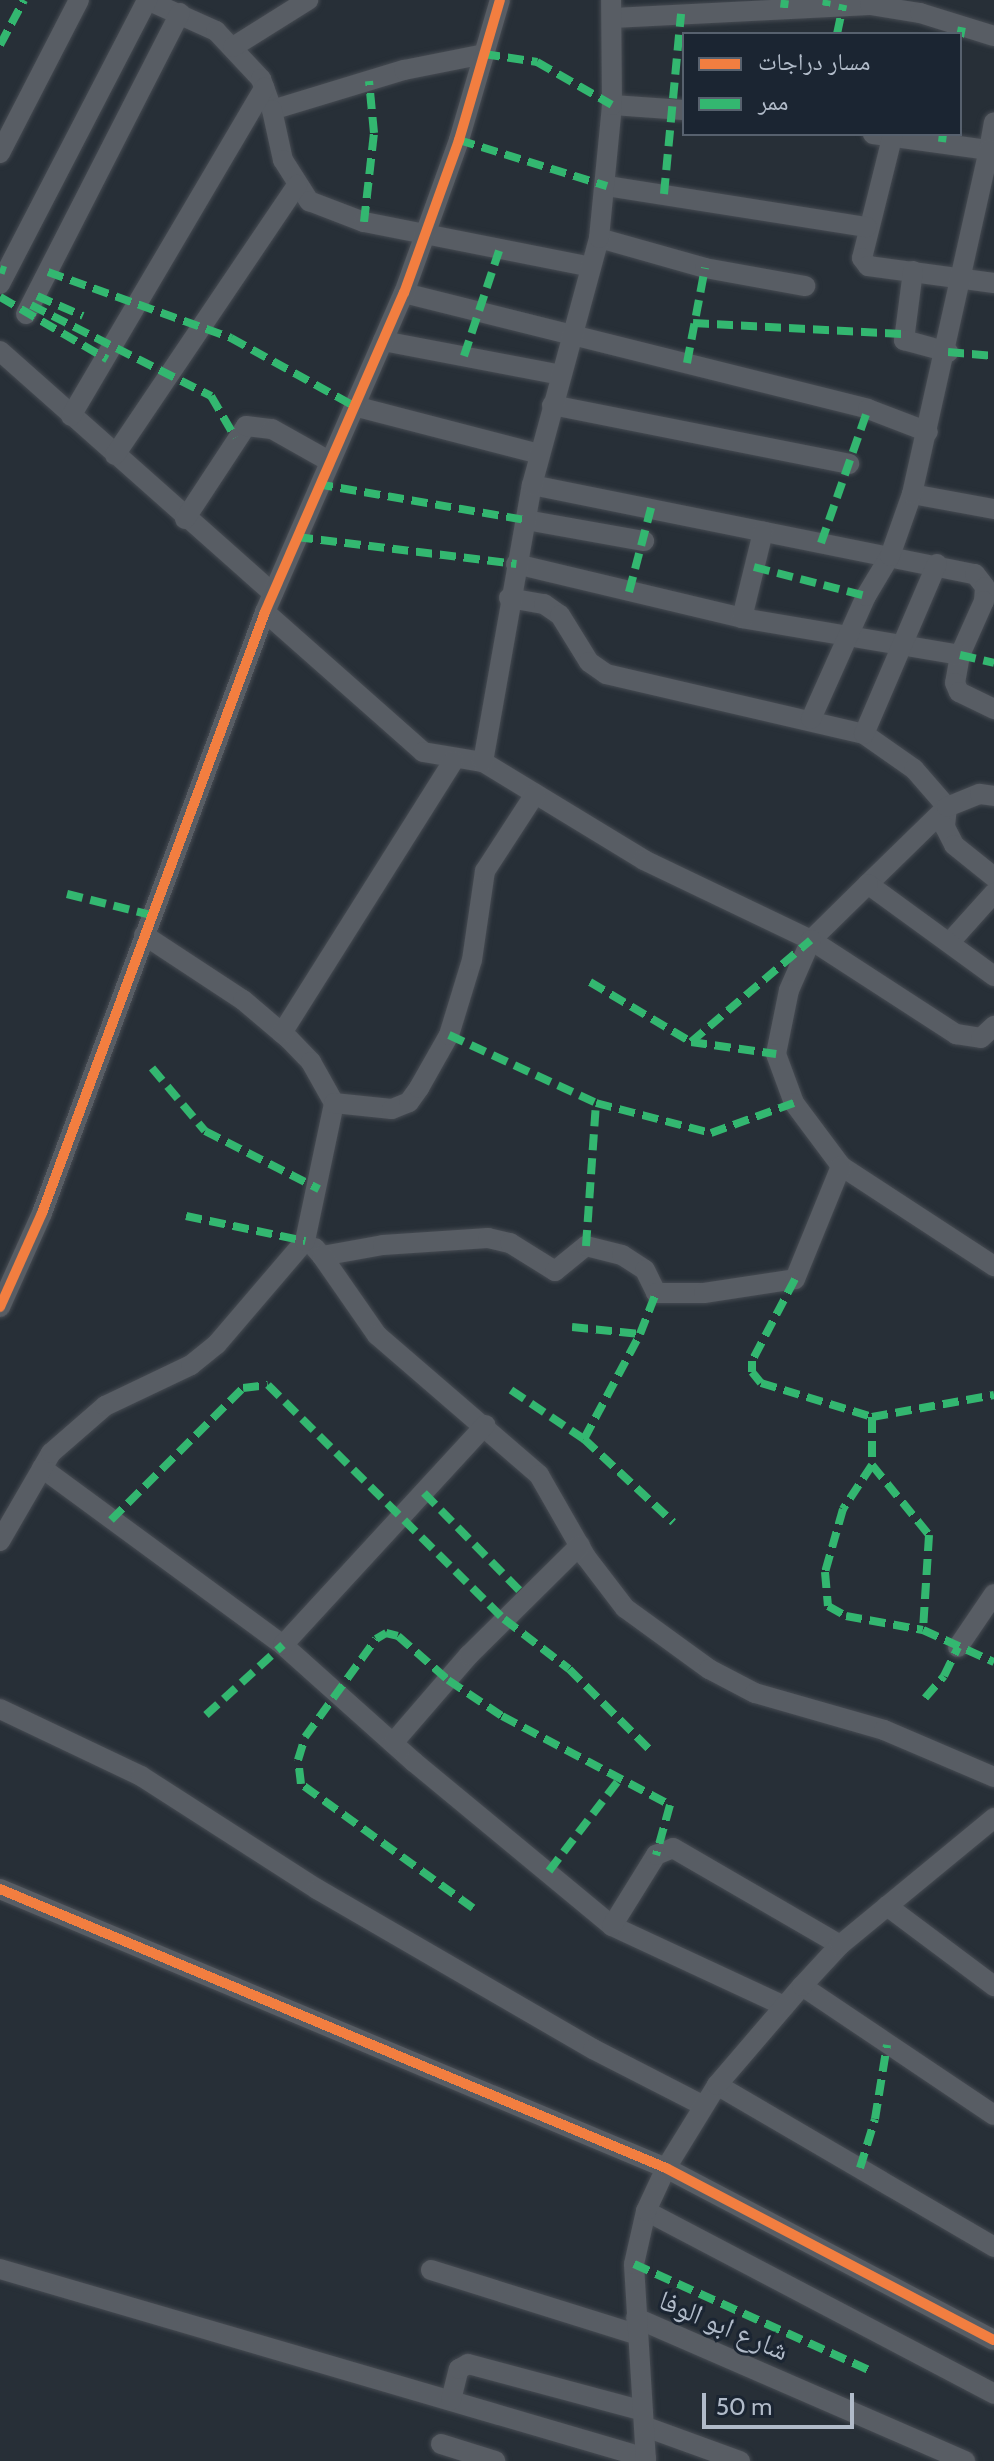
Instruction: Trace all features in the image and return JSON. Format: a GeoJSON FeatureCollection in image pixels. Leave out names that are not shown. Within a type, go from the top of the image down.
{"type":"FeatureCollection","features":[{"type":"Feature","properties":{"kind":"street"},"geometry":{"type":"LineString","coordinates":[[0,153],[79,0]]}},
{"type":"Feature","properties":{"kind":"street"},"geometry":{"type":"LineString","coordinates":[[0,284],[147,0],[216,31],[233,47],[264,88],[283,160],[309,201],[333,212],[425,236],[591,267]]}},
{"type":"Feature","properties":{"kind":"street"},"geometry":{"type":"LineString","coordinates":[[233,47],[308,0]]}},
{"type":"Feature","properties":{"kind":"street"},"geometry":{"type":"LineString","coordinates":[[0,1307],[42,1213],[269,602],[327,460],[404,293],[500,0]]}},
{"type":"Feature","properties":{"kind":"street"},"geometry":{"type":"LineString","coordinates":[[483,762],[509,598],[532,485],[599,238],[607,186],[612,105],[612,9],[843,5],[922,7],[994,36]]}},
{"type":"Feature","properties":{"kind":"street"},"geometry":{"type":"LineString","coordinates":[[916,32],[922,7]]}},
{"type":"Feature","properties":{"kind":"street"},"geometry":{"type":"LineString","coordinates":[[26,314],[180,13]]}},
{"type":"Feature","properties":{"kind":"street"},"geometry":{"type":"LineString","coordinates":[[272,110],[404,70],[484,54]]}},
{"type":"Feature","properties":{"kind":"street"},"geometry":{"type":"LineString","coordinates":[[71,416],[264,88]]}},
{"type":"Feature","properties":{"kind":"street"},"geometry":{"type":"LineString","coordinates":[[612,105],[682,110]]}},
{"type":"Feature","properties":{"kind":"street"},"geometry":{"type":"LineString","coordinates":[[811,719],[848,633],[890,556],[912,494],[948,352],[960,279],[994,122]]}},
{"type":"Feature","properties":{"kind":"street"},"geometry":{"type":"LineString","coordinates":[[886,136],[861,250],[868,266],[994,283]]}},
{"type":"Feature","properties":{"kind":"street"},"geometry":{"type":"LineString","coordinates":[[893,136],[989,150]]}},
{"type":"Feature","properties":{"kind":"street"},"geometry":{"type":"LineString","coordinates":[[115,455],[297,185]]}},
{"type":"Feature","properties":{"kind":"street"},"geometry":{"type":"LineString","coordinates":[[607,186],[867,227]]}},
{"type":"Feature","properties":{"kind":"street"},"geometry":{"type":"LineString","coordinates":[[599,238],[705,268],[805,286]]}},
{"type":"Feature","properties":{"kind":"street"},"geometry":{"type":"LineString","coordinates":[[913,271],[904,340],[948,352]]}},
{"type":"Feature","properties":{"kind":"street"},"geometry":{"type":"LineString","coordinates":[[404,293],[868,409],[928,432]]}},
{"type":"Feature","properties":{"kind":"street"},"geometry":{"type":"LineString","coordinates":[[383,341],[561,375]]}},
{"type":"Feature","properties":{"kind":"street"},"geometry":{"type":"LineString","coordinates":[[0,351],[185,519],[423,752],[453,761],[483,762],[644,860],[811,940],[956,1034],[981,1038],[994,1026]]}},
{"type":"Feature","properties":{"kind":"street"},"geometry":{"type":"LineString","coordinates":[[552,405],[849,464]]}},
{"type":"Feature","properties":{"kind":"street"},"geometry":{"type":"LineString","coordinates":[[354,406],[540,454]]}},
{"type":"Feature","properties":{"kind":"street"},"geometry":{"type":"LineString","coordinates":[[185,519],[246,426],[272,429],[327,460]]}},
{"type":"Feature","properties":{"kind":"street"},"geometry":{"type":"LineString","coordinates":[[532,485],[975,574],[985,587],[960,655],[959,692],[994,709]]}},
{"type":"Feature","properties":{"kind":"street"},"geometry":{"type":"LineString","coordinates":[[912,494],[994,509]]}},
{"type":"Feature","properties":{"kind":"street"},"geometry":{"type":"LineString","coordinates":[[526,520],[644,541]]}},
{"type":"Feature","properties":{"kind":"street"},"geometry":{"type":"LineString","coordinates":[[742,618],[763,532]]}},
{"type":"Feature","properties":{"kind":"street"},"geometry":{"type":"LineString","coordinates":[[516,564],[742,618],[848,633],[960,655]]}},
{"type":"Feature","properties":{"kind":"street"},"geometry":{"type":"LineString","coordinates":[[864,734],[937,564]]}},
{"type":"Feature","properties":{"kind":"street"},"geometry":{"type":"LineString","coordinates":[[509,598],[544,604],[560,615],[589,662],[606,674],[811,719],[864,734],[914,769],[947,807],[945,827],[954,845],[994,877]]}},
{"type":"Feature","properties":{"kind":"street"},"geometry":{"type":"LineString","coordinates":[[282,1033],[453,761]]}},
{"type":"Feature","properties":{"kind":"street"},"geometry":{"type":"LineString","coordinates":[[334,1103],[392,1109],[409,1102],[419,1088],[449,1035],[472,960],[485,871],[535,794]]}},
{"type":"Feature","properties":{"kind":"street"},"geometry":{"type":"LineString","coordinates":[[994,796],[963,798],[947,807],[811,940],[789,990],[776,1054],[794,1103],[841,1166],[994,1266]]}},
{"type":"Feature","properties":{"kind":"street"},"geometry":{"type":"LineString","coordinates":[[868,884],[994,976]]}},
{"type":"Feature","properties":{"kind":"street"},"geometry":{"type":"LineString","coordinates":[[950,942],[994,893]]}},
{"type":"Feature","properties":{"kind":"street"},"geometry":{"type":"LineString","coordinates":[[0,1541],[51,1453],[105,1406],[191,1365],[217,1344],[305,1241],[334,1103],[311,1062],[282,1033],[243,1000],[144,935]]}},
{"type":"Feature","properties":{"kind":"street"},"geometry":{"type":"LineString","coordinates":[[322,1256],[383,1245],[488,1238],[510,1243],[555,1271],[586,1246],[622,1255],[645,1270],[656,1293],[704,1293],[795,1279],[841,1166]]}},
{"type":"Feature","properties":{"kind":"street"},"geometry":{"type":"LineString","coordinates":[[305,1241],[322,1256],[377,1335],[485,1425],[539,1475],[580,1545],[625,1608],[709,1669],[755,1693],[884,1730],[994,1777]]}},
{"type":"Feature","properties":{"kind":"street"},"geometry":{"type":"LineString","coordinates":[[283,1645],[485,1425]]}},
{"type":"Feature","properties":{"kind":"street"},"geometry":{"type":"LineString","coordinates":[[42,1468],[283,1645],[393,1743],[612,1926],[784,2006]]}},
{"type":"Feature","properties":{"kind":"street"},"geometry":{"type":"LineString","coordinates":[[393,1743],[469,1655],[580,1545]]}},
{"type":"Feature","properties":{"kind":"street"},"geometry":{"type":"LineString","coordinates":[[958,1647],[994,1594]]}},
{"type":"Feature","properties":{"kind":"street"},"geometry":{"type":"LineString","coordinates":[[0,1709],[141,1776],[317,1889],[593,2049],[702,2105]]}},
{"type":"Feature","properties":{"kind":"street"},"geometry":{"type":"LineString","coordinates":[[0,2269],[646,2460],[634,2264],[646,2211],[666,2168],[717,2085],[840,1945],[990,1828]]}},
{"type":"Feature","properties":{"kind":"street"},"geometry":{"type":"LineString","coordinates":[[612,1926],[656,1855],[673,1848],[840,1945]]}},
{"type":"Feature","properties":{"kind":"street"},"geometry":{"type":"LineString","coordinates":[[0,1889],[666,2168],[994,2340]]}},
{"type":"Feature","properties":{"kind":"street"},"geometry":{"type":"LineString","coordinates":[[887,1906],[994,1986]]}},
{"type":"Feature","properties":{"kind":"street"},"geometry":{"type":"LineString","coordinates":[[802,1986],[994,2115]]}},
{"type":"Feature","properties":{"kind":"street"},"geometry":{"type":"LineString","coordinates":[[717,2085],[994,2247]]}},
{"type":"Feature","properties":{"kind":"street"},"geometry":{"type":"LineString","coordinates":[[646,2211],[994,2394]]}},
{"type":"Feature","properties":{"kind":"street","name":"شارع ابو الوفا"},"geometry":{"type":"LineString","coordinates":[[431,2270],[637,2326],[965,2461]]}},
{"type":"Feature","properties":{"kind":"street"},"geometry":{"type":"LineString","coordinates":[[451,2400],[459,2369],[468,2364],[644,2419],[740,2461]]}},
{"type":"Feature","properties":{"kind":"street"},"geometry":{"type":"LineString","coordinates":[[441,2444],[495,2461]]}},
{"type":"Feature","properties":{"kind":"marked path"},"geometry":{"type":"LineString","coordinates":[[0,45],[24,0]]}},
{"type":"Feature","properties":{"kind":"marked path"},"geometry":{"type":"LineString","coordinates":[[784,8],[785,0]]}},
{"type":"Feature","properties":{"kind":"marked path"},"geometry":{"type":"LineString","coordinates":[[826,6],[827,0]]}},
{"type":"Feature","properties":{"kind":"marked path"},"geometry":{"type":"LineString","coordinates":[[837,32],[843,5]]}},
{"type":"Feature","properties":{"kind":"marked path"},"geometry":{"type":"LineString","coordinates":[[664,194],[681,14]]}},
{"type":"Feature","properties":{"kind":"marked path"},"geometry":{"type":"LineString","coordinates":[[961,32],[962,27]]}},
{"type":"Feature","properties":{"kind":"marked path"},"geometry":{"type":"LineString","coordinates":[[484,54],[537,62],[612,105]]}},
{"type":"Feature","properties":{"kind":"marked path"},"geometry":{"type":"LineString","coordinates":[[364,222],[374,133],[369,81]]}},
{"type":"Feature","properties":{"kind":"marked path"},"geometry":{"type":"LineString","coordinates":[[942,142],[943,136]]}},
{"type":"Feature","properties":{"kind":"marked path"},"geometry":{"type":"LineString","coordinates":[[459,140],[607,186]]}},
{"type":"Feature","properties":{"kind":"marked path"},"geometry":{"type":"LineString","coordinates":[[464,356],[499,251]]}},
{"type":"Feature","properties":{"kind":"marked path"},"geometry":{"type":"LineString","coordinates":[[687,363],[705,268]]}},
{"type":"Feature","properties":{"kind":"marked path"},"geometry":{"type":"LineString","coordinates":[[0,269],[6,271]]}},
{"type":"Feature","properties":{"kind":"marked path"},"geometry":{"type":"LineString","coordinates":[[48,272],[231,338],[354,406]]}},
{"type":"Feature","properties":{"kind":"marked path"},"geometry":{"type":"LineString","coordinates":[[37,296],[83,316]]}},
{"type":"Feature","properties":{"kind":"marked path"},"geometry":{"type":"LineString","coordinates":[[0,297],[107,359]]}},
{"type":"Feature","properties":{"kind":"marked path"},"geometry":{"type":"LineString","coordinates":[[31,305],[211,396],[235,437]]}},
{"type":"Feature","properties":{"kind":"marked path"},"geometry":{"type":"LineString","coordinates":[[693,323],[902,334]]}},
{"type":"Feature","properties":{"kind":"marked path"},"geometry":{"type":"LineString","coordinates":[[948,352],[994,356]]}},
{"type":"Feature","properties":{"kind":"marked path"},"geometry":{"type":"LineString","coordinates":[[821,543],[868,409]]}},
{"type":"Feature","properties":{"kind":"marked path"},"geometry":{"type":"LineString","coordinates":[[317,484],[526,520]]}},
{"type":"Feature","properties":{"kind":"marked path"},"geometry":{"type":"LineString","coordinates":[[629,592],[651,508]]}},
{"type":"Feature","properties":{"kind":"marked path"},"geometry":{"type":"LineString","coordinates":[[297,537],[516,564]]}},
{"type":"Feature","properties":{"kind":"marked path"},"geometry":{"type":"LineString","coordinates":[[754,567],[866,596]]}},
{"type":"Feature","properties":{"kind":"marked path"},"geometry":{"type":"LineString","coordinates":[[960,655],[994,663]]}},
{"type":"Feature","properties":{"kind":"marked path"},"geometry":{"type":"LineString","coordinates":[[67,894],[151,915]]}},
{"type":"Feature","properties":{"kind":"marked path"},"geometry":{"type":"LineString","coordinates":[[691,1042],[811,940]]}},
{"type":"Feature","properties":{"kind":"marked path"},"geometry":{"type":"LineString","coordinates":[[590,982],[691,1042],[776,1054]]}},
{"type":"Feature","properties":{"kind":"marked path"},"geometry":{"type":"LineString","coordinates":[[449,1035],[596,1103],[711,1133],[794,1103]]}},
{"type":"Feature","properties":{"kind":"marked path"},"geometry":{"type":"LineString","coordinates":[[152,1068],[205,1131],[319,1189]]}},
{"type":"Feature","properties":{"kind":"marked path"},"geometry":{"type":"LineString","coordinates":[[586,1246],[596,1103]]}},
{"type":"Feature","properties":{"kind":"marked path"},"geometry":{"type":"LineString","coordinates":[[186,1216],[305,1241]]}},
{"type":"Feature","properties":{"kind":"marked path"},"geometry":{"type":"LineString","coordinates":[[795,1279],[752,1361],[752,1372],[761,1383],[872,1417],[994,1395]]}},
{"type":"Feature","properties":{"kind":"marked path"},"geometry":{"type":"LineString","coordinates":[[584,1439],[640,1334],[656,1293]]}},
{"type":"Feature","properties":{"kind":"marked path"},"geometry":{"type":"LineString","coordinates":[[572,1327],[640,1334]]}},
{"type":"Feature","properties":{"kind":"marked path"},"geometry":{"type":"LineString","coordinates":[[111,1520],[243,1388],[268,1385],[504,1619],[569,1669],[649,1749]]}},
{"type":"Feature","properties":{"kind":"marked path"},"geometry":{"type":"LineString","coordinates":[[511,1390],[584,1439],[673,1522]]}},
{"type":"Feature","properties":{"kind":"marked path"},"geometry":{"type":"LineString","coordinates":[[872,1417],[872,1465],[843,1509],[825,1572],[828,1606],[846,1616],[923,1630],[994,1662]]}},
{"type":"Feature","properties":{"kind":"marked path"},"geometry":{"type":"LineString","coordinates":[[872,1465],[929,1535],[923,1630]]}},
{"type":"Feature","properties":{"kind":"marked path"},"geometry":{"type":"LineString","coordinates":[[424,1493],[525,1596]]}},
{"type":"Feature","properties":{"kind":"marked path"},"geometry":{"type":"LineString","coordinates":[[473,1908],[301,1784],[298,1760],[305,1737],[376,1639],[386,1633],[398,1636],[448,1680],[502,1716],[670,1805],[656,1855]]}},
{"type":"Feature","properties":{"kind":"marked path"},"geometry":{"type":"LineString","coordinates":[[206,1715],[283,1645]]}},
{"type":"Feature","properties":{"kind":"marked path"},"geometry":{"type":"LineString","coordinates":[[925,1698],[944,1676],[958,1647]]}},
{"type":"Feature","properties":{"kind":"marked path"},"geometry":{"type":"LineString","coordinates":[[549,1871],[621,1777]]}},
{"type":"Feature","properties":{"kind":"marked path"},"geometry":{"type":"LineString","coordinates":[[860,2168],[875,2119],[887,2045]]}},
{"type":"Feature","properties":{"kind":"marked path"},"geometry":{"type":"LineString","coordinates":[[634,2264],[871,2371]]}},
{"type":"Feature","properties":{"kind":"cycle path"},"geometry":{"type":"LineString","coordinates":[[0,1307],[42,1213],[265,612],[404,293],[459,140],[500,0]]}},
{"type":"Feature","properties":{"kind":"cycle path"},"geometry":{"type":"LineString","coordinates":[[0,1889],[666,2168],[994,2340]]}}]}
